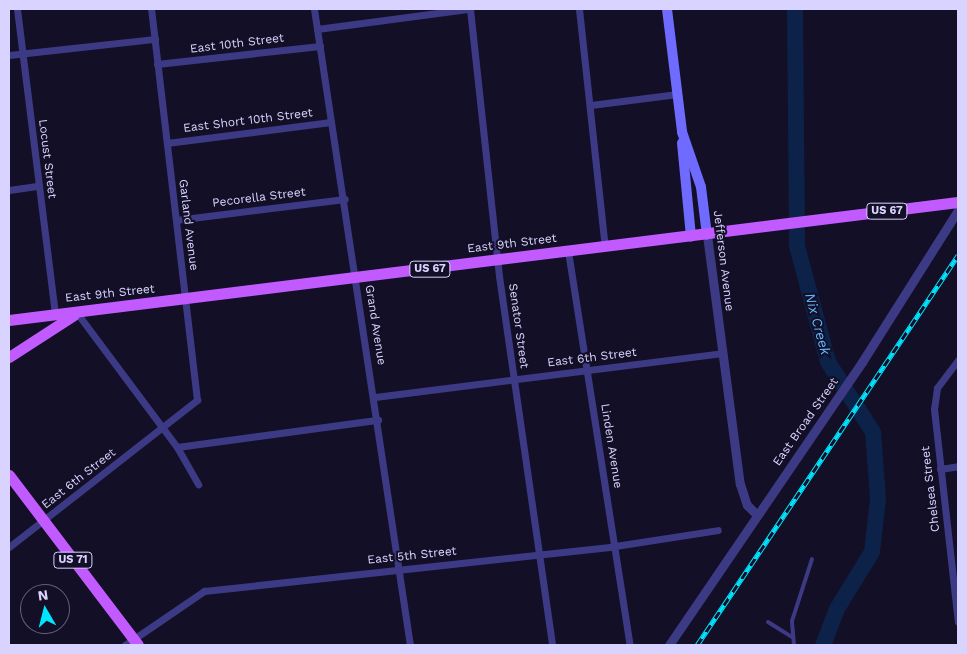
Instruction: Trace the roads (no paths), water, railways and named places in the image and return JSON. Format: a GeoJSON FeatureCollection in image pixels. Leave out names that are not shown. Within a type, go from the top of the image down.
{"type":"FeatureCollection","features":[{"type":"Feature","properties":{"kind":"main road","name":"Jefferson Avenue"},"geometry":{"type":"LineString","coordinates":[[667,9],[682,132],[701,187],[707,235]]}},
{"type":"Feature","properties":{"kind":"main road"},"geometry":{"type":"LineString","coordinates":[[682,132],[691,237]]}},
{"type":"Feature","properties":{"kind":"main road","name":"East 9th Street"},"geometry":{"type":"LineString","coordinates":[[9,320],[55,313],[77,313],[357,279],[500,259],[691,237],[958,202]]}},
{"type":"Feature","properties":{"kind":"main road","name":"US 67"},"geometry":{"type":"LineString","coordinates":[[9,357],[77,313]]}},
{"type":"Feature","properties":{"kind":"main road","name":"US 71"},"geometry":{"type":"LineString","coordinates":[[9,475],[132,643]]}},
{"type":"Feature","properties":{"kind":"street","name":"Locust Street"},"geometry":{"type":"LineString","coordinates":[[16,9],[55,313]]}},
{"type":"Feature","properties":{"kind":"street","name":"Garland Avenue"},"geometry":{"type":"LineString","coordinates":[[151,9],[198,393],[191,405],[162,427]]}},
{"type":"Feature","properties":{"kind":"street","name":"Grand Avenue"},"geometry":{"type":"LineString","coordinates":[[314,9],[375,397],[410,645]]}},
{"type":"Feature","properties":{"kind":"street"},"geometry":{"type":"LineString","coordinates":[[317,29],[468,9]]}},
{"type":"Feature","properties":{"kind":"street","name":"Senator Street"},"geometry":{"type":"LineString","coordinates":[[468,9],[514,380],[552,645]]}},
{"type":"Feature","properties":{"kind":"street"},"geometry":{"type":"LineString","coordinates":[[578,9],[591,105],[605,247]]}},
{"type":"Feature","properties":{"kind":"street"},"geometry":{"type":"LineString","coordinates":[[9,55],[155,39]]}},
{"type":"Feature","properties":{"kind":"street","name":"East 10th Street"},"geometry":{"type":"LineString","coordinates":[[157,64],[320,46]]}},
{"type":"Feature","properties":{"kind":"street"},"geometry":{"type":"LineString","coordinates":[[591,105],[677,94]]}},
{"type":"Feature","properties":{"kind":"street","name":"East Short 10th Street"},"geometry":{"type":"LineString","coordinates":[[167,143],[331,122]]}},
{"type":"Feature","properties":{"kind":"street"},"geometry":{"type":"LineString","coordinates":[[9,190],[38,186]]}},
{"type":"Feature","properties":{"kind":"street","name":"Pecorella Street"},"geometry":{"type":"LineString","coordinates":[[176,220],[345,199]]}},
{"type":"Feature","properties":{"kind":"street","name":"East Broad Street"},"geometry":{"type":"LineString","coordinates":[[669,645],[756,514],[862,362],[958,210]]}},
{"type":"Feature","properties":{"kind":"street","name":"Jefferson Avenue"},"geometry":{"type":"LineString","coordinates":[[707,235],[740,484],[747,505],[756,514]]}},
{"type":"Feature","properties":{"kind":"street","name":"Linden Avenue"},"geometry":{"type":"LineString","coordinates":[[568,251],[589,370],[630,645]]}},
{"type":"Feature","properties":{"kind":"street"},"geometry":{"type":"LineString","coordinates":[[77,313],[177,447],[198,484]]}},
{"type":"Feature","properties":{"kind":"street","name":"East 6th Street"},"geometry":{"type":"LineString","coordinates":[[375,397],[722,353]]}},
{"type":"Feature","properties":{"kind":"street","name":"Chelsea Street"},"geometry":{"type":"LineString","coordinates":[[958,360],[937,388],[934,410],[958,622]]}},
{"type":"Feature","properties":{"kind":"street"},"geometry":{"type":"LineString","coordinates":[[177,447],[378,420]]}},
{"type":"Feature","properties":{"kind":"street","name":"East 6th Street"},"geometry":{"type":"LineString","coordinates":[[9,547],[162,427]]}},
{"type":"Feature","properties":{"kind":"street"},"geometry":{"type":"LineString","coordinates":[[940,469],[958,466]]}},
{"type":"Feature","properties":{"kind":"street","name":"East 5th Street"},"geometry":{"type":"LineString","coordinates":[[132,643],[198,593],[398,568],[615,546],[718,530]]}},
{"type":"Feature","properties":{"kind":"lane"},"geometry":{"type":"LineString","coordinates":[[794,645],[792,621],[812,559]]}},
{"type":"Feature","properties":{"kind":"lane"},"geometry":{"type":"LineString","coordinates":[[768,622],[792,637]]}},
{"type":"Feature","properties":{"kind":"waterway","name":"Nix Creek"},"geometry":{"type":"LineString","coordinates":[[795,9],[797,246],[828,362],[873,432],[878,499],[872,552],[837,609],[823,645]]}},
{"type":"Feature","properties":{"kind":"railway"},"geometry":{"type":"LineString","coordinates":[[697,645],[958,255]]}}]}
